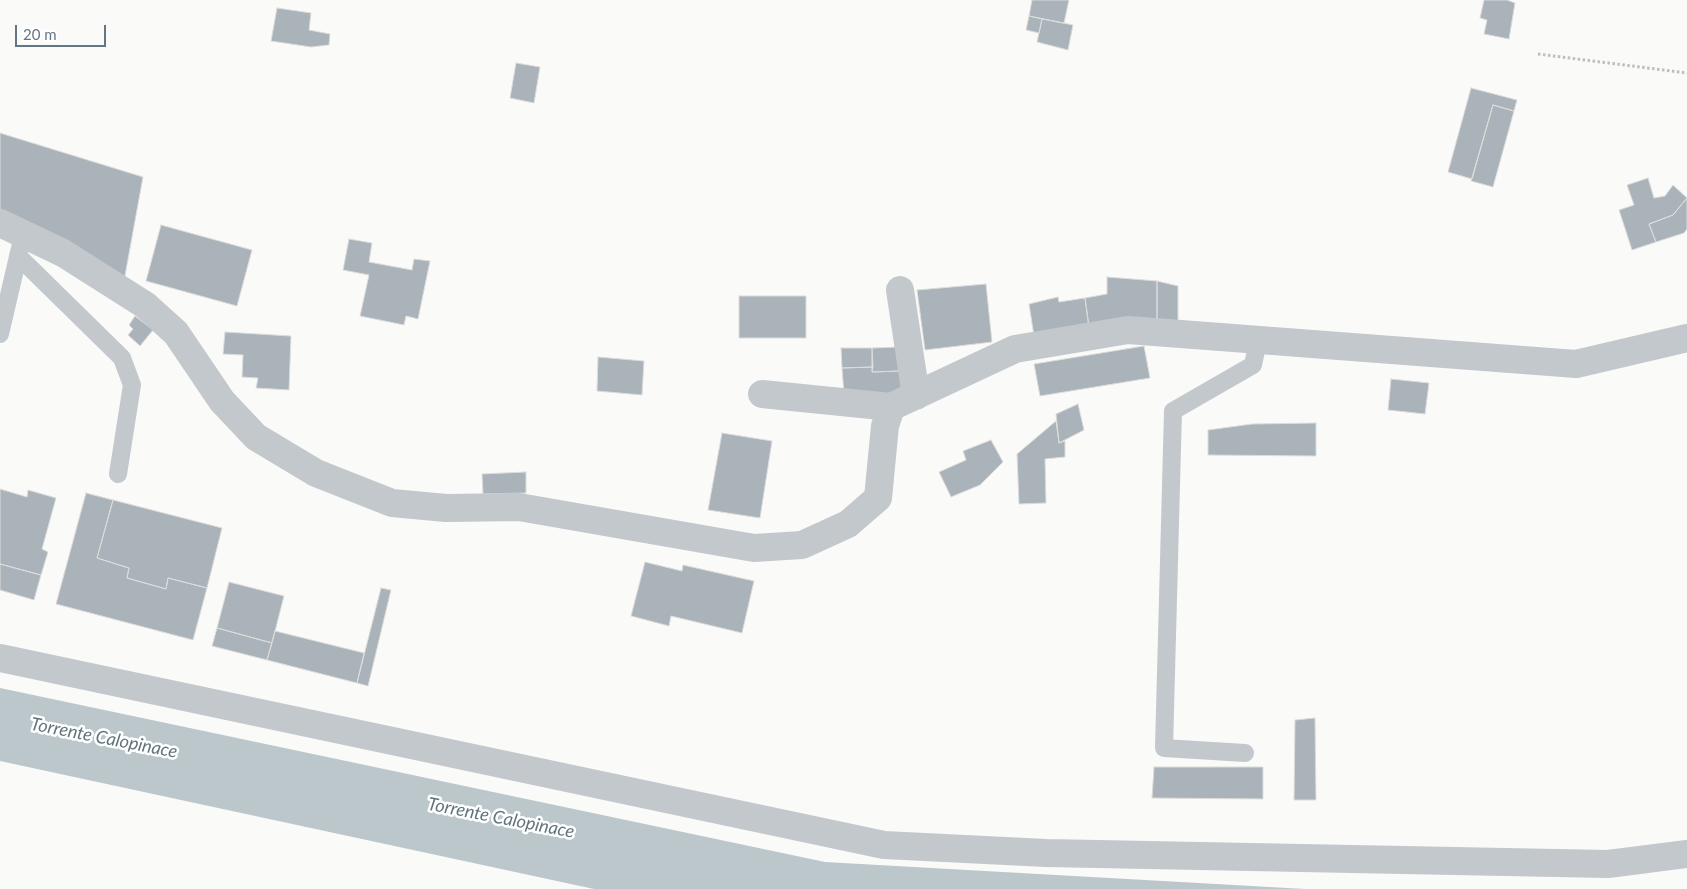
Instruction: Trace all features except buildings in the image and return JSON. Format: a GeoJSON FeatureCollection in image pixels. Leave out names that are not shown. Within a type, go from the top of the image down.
{"type":"FeatureCollection","features":[{"type":"Feature","properties":{"kind":"street"},"geometry":{"type":"LineString","coordinates":[[14,238],[63,253],[145,305],[176,333],[222,401],[256,438],[316,473],[392,503],[446,508],[519,507],[754,548],[802,544],[848,524],[878,498],[884,426],[891,408]]}},
{"type":"Feature","properties":{"kind":"street"},"geometry":{"type":"LineString","coordinates":[[900,290],[916,396]]}},
{"type":"Feature","properties":{"kind":"street"},"geometry":{"type":"LineString","coordinates":[[762,394],[891,408],[1015,348],[1128,330],[1576,364],[1687,338]]}},
{"type":"Feature","properties":{"kind":"street"},"geometry":{"type":"LineString","coordinates":[[0,658],[884,845],[1046,853],[1608,864],[1687,854]]}},
{"type":"Feature","properties":{"kind":"lane"},"geometry":{"type":"LineString","coordinates":[[0,334],[14,238]]}},
{"type":"Feature","properties":{"kind":"lane"},"geometry":{"type":"LineString","coordinates":[[14,238],[122,358],[132,385],[118,474]]}},
{"type":"Feature","properties":{"kind":"lane"},"geometry":{"type":"LineString","coordinates":[[1245,753],[1164,748],[1173,411],[1253,365],[1258,341]]}},
{"type":"Feature","properties":{"kind":"path"},"geometry":{"type":"LineString","coordinates":[[1538,54],[1687,73]]}},
{"type":"Feature","properties":{"kind":"water","name":"Torrente Calopinace"},"geometry":{"type":"Polygon","coordinates":[[[0,688],[825,862],[1305,889],[594,889],[0,761],[0,688]]]}}]}
